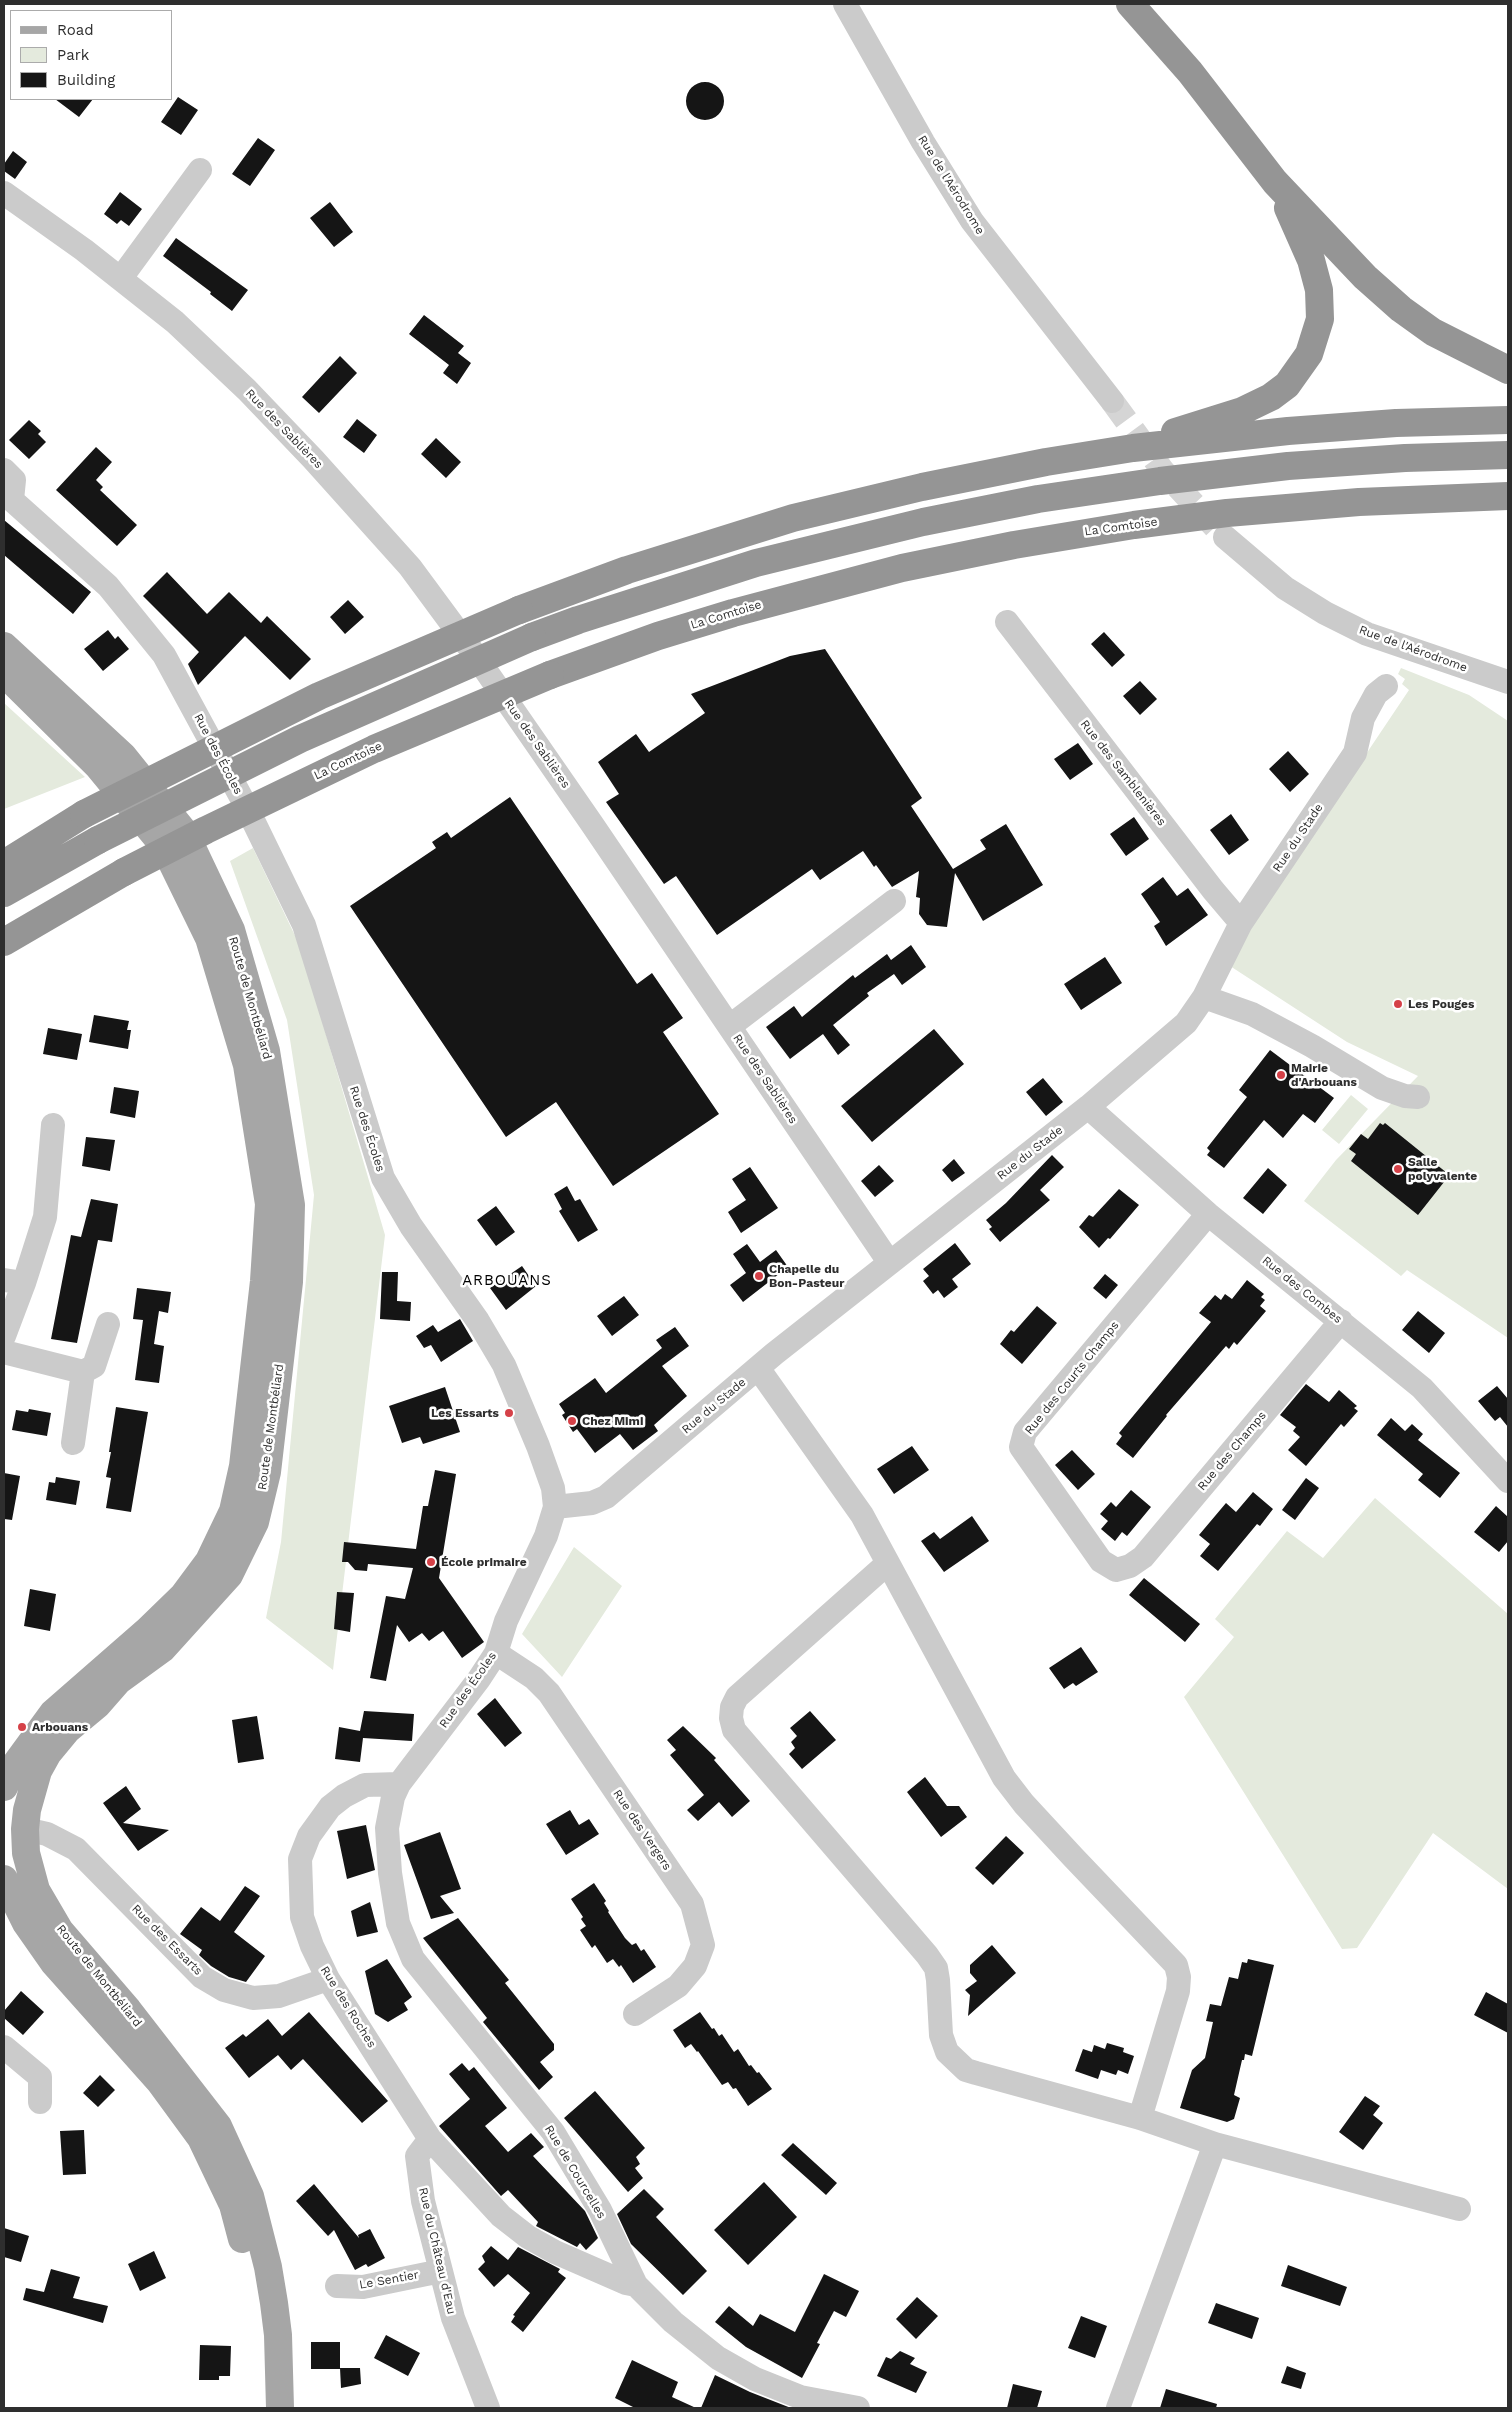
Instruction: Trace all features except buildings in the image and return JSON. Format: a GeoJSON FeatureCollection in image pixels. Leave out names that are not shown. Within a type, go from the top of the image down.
{"type":"FeatureCollection","features":[{"type":"Feature","properties":{"kind":"highway"},"geometry":{"type":"LineString","coordinates":[[1130,4],[1190,72],[1275,182],[1354,266],[1401,309],[1451,343],[1508,370]]}},
{"type":"Feature","properties":{"kind":"highway"},"geometry":{"type":"LineString","coordinates":[[1133,448],[1173,432],[1258,404],[1287,385],[1309,354],[1320,319],[1320,298],[1316,274],[1305,244],[1275,182]]}},
{"type":"Feature","properties":{"kind":"highway"},"geometry":{"type":"LineString","coordinates":[[4,864],[84,814],[319,696],[519,610],[626,570],[793,518],[983,474],[1133,448],[1396,423],[1508,420]]}},
{"type":"Feature","properties":{"kind":"highway"},"geometry":{"type":"LineString","coordinates":[[4,893],[98,840],[300,739],[532,638],[578,620],[756,564],[923,522],[1038,499],[1160,481],[1288,466],[1405,458],[1508,455]]}},
{"type":"Feature","properties":{"kind":"highway","name":"La Comtoise"},"geometry":{"type":"LineString","coordinates":[[4,942],[124,872],[374,749],[550,675],[649,639],[750,608],[902,568],[1014,545],[1116,528],[1236,512],[1420,498],[1508,496]]}},
{"type":"Feature","properties":{"kind":"main road","name":"Route de Montbéliard"},"geometry":{"type":"LineString","coordinates":[[4,646],[122,756],[185,833],[231,930],[266,1051],[291,1205],[289,1282],[268,1472],[255,1522],[230,1575],[162,1648],[118,1682],[97,1705],[67,1730],[48,1753],[38,1771],[27,1810],[25,1829],[26,1853],[36,1890],[60,1931],[133,2017],[218,2126],[250,2196],[268,2267],[274,2303],[278,2335],[280,2408]]}},
{"type":"Feature","properties":{"kind":"main road","name":"Route de Montbéliard"},"geometry":{"type":"LineString","coordinates":[[4,673],[98,766],[164,846],[209,938],[247,1065],[269,1204],[264,1281],[243,1466],[233,1511],[209,1561],[183,1596],[148,1630],[53,1713],[12,1769],[4,1787]]}},
{"type":"Feature","properties":{"kind":"main road","name":"Route de Montbéliard"},"geometry":{"type":"LineString","coordinates":[[4,1879],[26,1923],[54,1963],[160,2082],[201,2138],[233,2205],[251,2274],[260,2335],[263,2408]]}},
{"type":"Feature","properties":{"kind":"street","name":"Rue de l'Aérodrome"},"geometry":{"type":"LineString","coordinates":[[845,4],[923,142],[972,221],[1112,401]]}},
{"type":"Feature","properties":{"kind":"street"},"geometry":{"type":"LineString","coordinates":[[121,278],[200,170]]}},
{"type":"Feature","properties":{"kind":"street","name":"Rue des Sablières"},"geometry":{"type":"LineString","coordinates":[[4,193],[121,278],[175,322],[247,390],[313,459],[410,567],[486,671],[730,1026],[889,1262]]}},
{"type":"Feature","properties":{"kind":"street"},"geometry":{"type":"LineString","coordinates":[[4,470],[14,480],[8,497]]}},
{"type":"Feature","properties":{"kind":"street","name":"Rue des Écoles"},"geometry":{"type":"LineString","coordinates":[[8,497],[108,586],[164,655],[243,799],[304,925],[384,1178],[411,1226],[478,1321],[504,1364],[553,1488],[555,1507],[546,1536],[506,1621],[496,1653],[479,1679],[399,1784]]}},
{"type":"Feature","properties":{"kind":"street","name":"Rue de l'Aérodrome"},"geometry":{"type":"LineString","coordinates":[[1225,537],[1286,588],[1325,612],[1367,634],[1508,682]]}},
{"type":"Feature","properties":{"kind":"street","name":"Rue des Samblenières"},"geometry":{"type":"LineString","coordinates":[[1008,622],[1213,890],[1241,923]]}},
{"type":"Feature","properties":{"kind":"street","name":"Rue du Stade"},"geometry":{"type":"LineString","coordinates":[[555,1507],[592,1503],[606,1497],[758,1368],[889,1262],[1088,1107],[1186,1023],[1204,997],[1241,923],[1355,754],[1363,718],[1376,694],[1386,686]]}},
{"type":"Feature","properties":{"kind":"street"},"geometry":{"type":"LineString","coordinates":[[730,1026],[894,901]]}},
{"type":"Feature","properties":{"kind":"street"},"geometry":{"type":"LineString","coordinates":[[1204,997],[1252,1014],[1312,1046],[1382,1088],[1405,1096],[1418,1097]]}},
{"type":"Feature","properties":{"kind":"street","name":"Rue des Combes"},"geometry":{"type":"LineString","coordinates":[[1088,1107],[1208,1214],[1422,1388],[1508,1481]]}},
{"type":"Feature","properties":{"kind":"street"},"geometry":{"type":"LineString","coordinates":[[4,1336],[14,1281],[44,1217],[53,1126]]}},
{"type":"Feature","properties":{"kind":"street","name":"Rue des Courts Champs"},"geometry":{"type":"LineString","coordinates":[[1116,1570],[1100,1561],[1021,1447],[1025,1432],[1208,1214]]}},
{"type":"Feature","properties":{"kind":"street","name":"Rue des Champs"},"geometry":{"type":"LineString","coordinates":[[1116,1570],[1130,1566],[1143,1557],[1341,1321]]}},
{"type":"Feature","properties":{"kind":"street"},"geometry":{"type":"LineString","coordinates":[[4,1352],[84,1372],[94,1366],[108,1324]]}},
{"type":"Feature","properties":{"kind":"street"},"geometry":{"type":"LineString","coordinates":[[758,1368],[862,1515],[1004,1778],[1067,1851],[1176,1965],[1180,1977],[1178,1991],[1140,2118]]}},
{"type":"Feature","properties":{"kind":"street"},"geometry":{"type":"LineString","coordinates":[[73,1443],[84,1372]]}},
{"type":"Feature","properties":{"kind":"street"},"geometry":{"type":"LineString","coordinates":[[888,1563],[737,1697],[732,1707],[731,1718],[734,1730],[927,1955],[936,1968],[943,2044],[947,2052],[966,2070],[1140,2118],[1214,2144],[1459,2208]]}},
{"type":"Feature","properties":{"kind":"street","name":"Rue des Vergers"},"geometry":{"type":"LineString","coordinates":[[496,1653],[534,1678],[549,1693],[692,1904],[703,1945],[695,1966],[678,1986],[635,2014]]}},
{"type":"Feature","properties":{"kind":"street","name":"Rue des Roches"},"geometry":{"type":"LineString","coordinates":[[399,1784],[365,1785],[344,1796],[330,1807],[310,1836],[300,1859],[302,1917],[312,1946],[328,1980],[430,2139]]}},
{"type":"Feature","properties":{"kind":"street","name":"Rue de Courcelles"},"geometry":{"type":"LineString","coordinates":[[399,1784],[393,1797],[387,1828],[390,1873],[398,1924],[413,1958],[553,2132],[600,2210],[636,2285],[673,2322],[718,2358],[755,2379],[800,2397],[858,2408]]}},
{"type":"Feature","properties":{"kind":"street","name":"Rue des Essarts"},"geometry":{"type":"LineString","coordinates":[[25,1829],[47,1834],[76,1850],[202,1977],[224,1990],[254,1998],[279,1996],[328,1980]]}},
{"type":"Feature","properties":{"kind":"street"},"geometry":{"type":"LineString","coordinates":[[4,2047],[40,2077],[40,2102]]}},
{"type":"Feature","properties":{"kind":"street"},"geometry":{"type":"LineString","coordinates":[[430,2139],[501,2216],[528,2237],[555,2252],[626,2283],[636,2285]]}},
{"type":"Feature","properties":{"kind":"street","name":"Rue du Château d'Eau"},"geometry":{"type":"LineString","coordinates":[[430,2139],[418,2156],[423,2201],[453,2318],[488,2408]]}},
{"type":"Feature","properties":{"kind":"street"},"geometry":{"type":"LineString","coordinates":[[1118,2408],[1214,2144]]}},
{"type":"Feature","properties":{"kind":"street","name":"Le Sentier"},"geometry":{"type":"LineString","coordinates":[[337,2286],[362,2287],[441,2271]]}},
{"type":"Feature","properties":{"kind":"green space","name":"Les Pouges"},"geometry":{"type":"Polygon","coordinates":[[[1401,668],[1469,695],[1508,721],[1508,1338],[1407,1270],[1401,1276],[1304,1201],[1336,1160],[1418,1076],[1347,1042],[1230,966],[1250,927],[1409,690],[1402,684],[1405,679],[1398,674],[1401,668]]]}},
{"type":"Feature","properties":{"kind":"green space"},"geometry":{"type":"Polygon","coordinates":[[[4,703],[85,777],[4,809],[4,703]]]}},
{"type":"Feature","properties":{"kind":"green space"},"geometry":{"type":"Polygon","coordinates":[[[253,848],[300,946],[385,1235],[333,1670],[266,1618],[281,1542],[314,1195],[287,1020],[230,861],[253,848]]]}},
{"type":"Feature","properties":{"kind":"green space"},"geometry":{"type":"Polygon","coordinates":[[[1351,1095],[1368,1109],[1339,1144],[1322,1130],[1351,1095]]]}},
{"type":"Feature","properties":{"kind":"green space"},"geometry":{"type":"Polygon","coordinates":[[[1375,1498],[1508,1614],[1508,1889],[1433,1833],[1357,1948],[1342,1949],[1184,1697],[1234,1637],[1215,1619],[1287,1531],[1323,1558],[1375,1498]]]}},
{"type":"Feature","properties":{"kind":"green space"},"geometry":{"type":"Polygon","coordinates":[[[574,1547],[622,1586],[562,1677],[522,1634],[574,1547]]]}},
{"type":"Feature","properties":{"kind":"tunnel"},"geometry":{"type":"LineString","coordinates":[[1112,401],[1163,471],[1215,527]]}},
{"type":"Feature","properties":{"kind":"place","name":"Les Pouges"},"geometry":{"type":"Point","coordinates":[1398,1004]}},
{"type":"Feature","properties":{"kind":"place","name":"Mairie d'Arbouans"},"geometry":{"type":"Point","coordinates":[1281,1075]}},
{"type":"Feature","properties":{"kind":"place","name":"Salle polyvalente"},"geometry":{"type":"Point","coordinates":[1398,1169]}},
{"type":"Feature","properties":{"kind":"place","name":"Chapelle du Bon-Pasteur"},"geometry":{"type":"Point","coordinates":[759,1276]}},
{"type":"Feature","properties":{"kind":"place","name":"Les Essarts"},"geometry":{"type":"Point","coordinates":[509,1413]}},
{"type":"Feature","properties":{"kind":"place","name":"Chez Mimi"},"geometry":{"type":"Point","coordinates":[572,1421]}},
{"type":"Feature","properties":{"kind":"place","name":"École primaire"},"geometry":{"type":"Point","coordinates":[431,1562]}},
{"type":"Feature","properties":{"kind":"place","name":"Arbouans"},"geometry":{"type":"Point","coordinates":[22,1727]}},
{"type":"Feature","properties":{"kind":"district","name":"ARBOUANS"},"geometry":{"type":"Point","coordinates":[507,1281]}}]}
